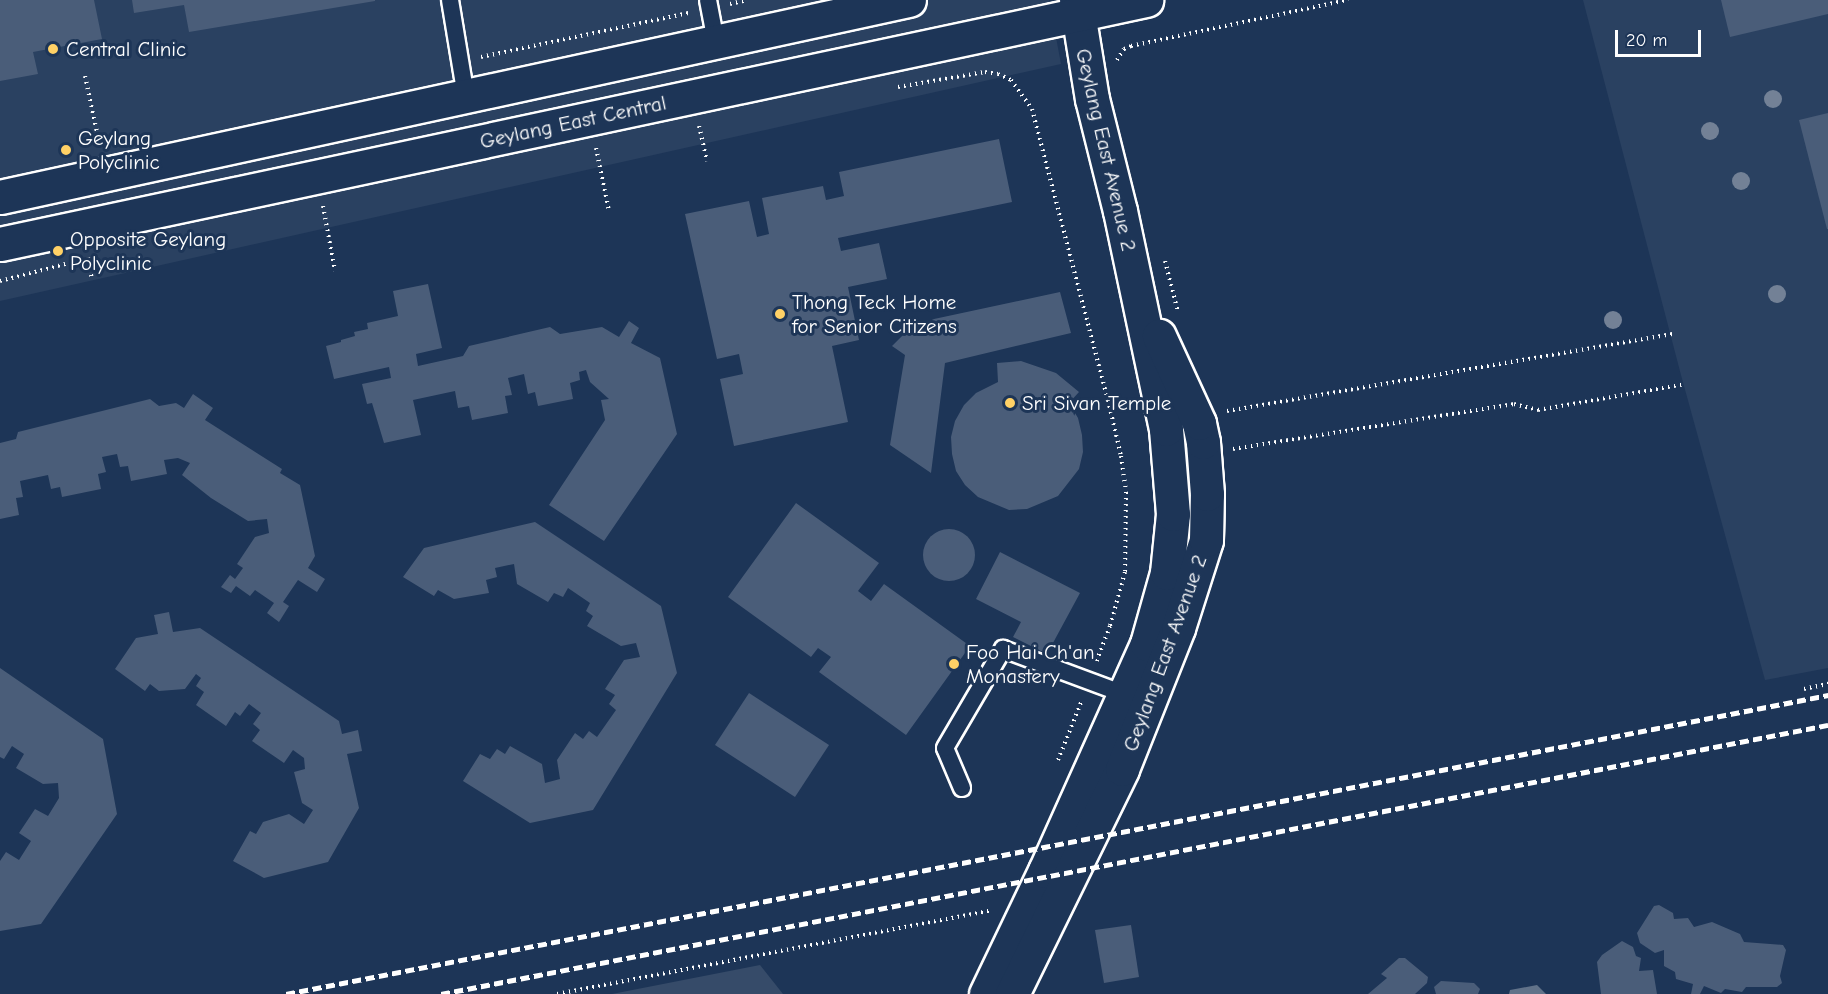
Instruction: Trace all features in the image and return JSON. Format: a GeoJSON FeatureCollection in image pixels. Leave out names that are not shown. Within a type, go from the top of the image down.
{"type":"FeatureCollection","features":[{"type":"Feature","properties":{"kind":"main road"},"geometry":{"type":"LineString","coordinates":[[0,197],[909,0]]}},
{"type":"Feature","properties":{"kind":"main road","name":"Geylang East Central"},"geometry":{"type":"LineString","coordinates":[[0,244],[590,118],[1077,8],[1146,0]]}},
{"type":"Feature","properties":{"kind":"main road","name":"Geylang East Avenue 2"},"geometry":{"type":"LineString","coordinates":[[986,994],[1045,871],[1146,644],[1167,573],[1173,514],[1169,447],[1140,300],[1092,99],[1077,8]]}},
{"type":"Feature","properties":{"kind":"main road","name":"Geylang East Avenue 2"},"geometry":{"type":"LineString","coordinates":[[1012,994],[1122,769],[1178,628],[1206,540],[1207,494],[1199,423],[1173,364],[1140,300]]}},
{"type":"Feature","properties":{"kind":"lane"},"geometry":{"type":"LineString","coordinates":[[450,0],[466,97]]}},
{"type":"Feature","properties":{"kind":"lane"},"geometry":{"type":"LineString","coordinates":[[708,0],[716,42]]}},
{"type":"Feature","properties":{"kind":"lane"},"geometry":{"type":"LineString","coordinates":[[962,788],[945,748],[1003,649],[1124,694]]}},
{"type":"Feature","properties":{"kind":"path"},"geometry":{"type":"LineString","coordinates":[[1117,57],[1124,49],[1131,46],[1348,0]]}},
{"type":"Feature","properties":{"kind":"path"},"geometry":{"type":"LineString","coordinates":[[85,76],[99,142]]}},
{"type":"Feature","properties":{"kind":"path"},"geometry":{"type":"LineString","coordinates":[[1011,80],[1032,109],[1113,422],[1126,492],[1125,572],[1110,626],[1057,764]]}},
{"type":"Feature","properties":{"kind":"path"},"geometry":{"type":"LineString","coordinates":[[590,118],[609,211]]}},
{"type":"Feature","properties":{"kind":"path"},"geometry":{"type":"LineString","coordinates":[[322,202],[335,271]]}},
{"type":"Feature","properties":{"kind":"path"},"geometry":{"type":"LineString","coordinates":[[1218,413],[1672,334]]}},
{"type":"Feature","properties":{"kind":"path"},"geometry":{"type":"LineString","coordinates":[[1228,450],[1514,404],[1538,410],[1685,384]]}},
{"type":"Feature","properties":{"kind":"path"},"geometry":{"type":"LineString","coordinates":[[1804,689],[1828,684]]}},
{"type":"Feature","properties":{"kind":"path"},"geometry":{"type":"LineString","coordinates":[[557,994],[998,909]]}},
{"type":"Feature","properties":{"kind":"shaded area"},"geometry":{"type":"Polygon","coordinates":[[[0,0],[1049,0],[1061,64],[0,301],[0,0]]]}},
{"type":"Feature","properties":{"kind":"shaded area"},"geometry":{"type":"Polygon","coordinates":[[[1583,0],[1828,0],[1828,668],[1765,680],[1681,375],[1583,0]]]}},
{"type":"Feature","properties":{"kind":"shaded area"},"geometry":{"type":"Polygon","coordinates":[[[760,965],[783,994],[612,994],[760,965]]]}},
{"type":"Feature","properties":{"kind":"shaded area"},"geometry":{"type":"Polygon","coordinates":[[[1537,985],[1546,994],[1509,994],[1510,990],[1537,985]]]}},
{"type":"Feature","properties":{"kind":"building"},"geometry":{"type":"Polygon","coordinates":[[[0,0],[94,0],[102,39],[33,52],[38,74],[0,81],[0,0]]]}},
{"type":"Feature","properties":{"kind":"building"},"geometry":{"type":"Polygon","coordinates":[[[132,0],[375,1],[189,32],[184,5],[134,13],[132,0]]]}},
{"type":"Feature","properties":{"kind":"building"},"geometry":{"type":"Polygon","coordinates":[[[1721,0],[1828,0],[1828,14],[1730,37],[1721,0]]]}},
{"type":"Feature","properties":{"kind":"building"},"geometry":{"type":"Polygon","coordinates":[[[1828,113],[1828,229],[1827,229],[1799,120],[1828,113]]]}},
{"type":"Feature","properties":{"kind":"building","name":"Thong Teck Home for Senior Citizens"},"geometry":{"type":"Polygon","coordinates":[[[999,139],[1012,202],[838,238],[841,251],[879,243],[887,279],[848,287],[859,340],[832,346],[848,422],[734,446],[720,379],[743,374],[739,354],[717,359],[685,214],[749,201],[757,237],[769,234],[762,198],[823,186],[826,200],[844,196],[839,172],[999,139]]]}},
{"type":"Feature","properties":{"kind":"building"},"geometry":{"type":"Polygon","coordinates":[[[428,284],[442,348],[416,354],[418,366],[463,356],[469,346],[550,327],[560,334],[602,327],[619,337],[629,321],[639,328],[631,343],[660,358],[677,434],[604,541],[549,505],[605,420],[601,400],[609,399],[590,382],[586,370],[579,372],[580,380],[570,383],[573,399],[538,406],[535,392],[528,394],[524,374],[508,378],[512,395],[505,396],[508,413],[472,420],[469,406],[458,408],[455,391],[413,400],[421,435],[384,443],[372,403],[367,404],[362,384],[391,378],[389,367],[334,379],[326,346],[355,336],[354,332],[368,329],[367,323],[398,316],[393,291],[428,284]]]}},
{"type":"Feature","properties":{"kind":"building"},"geometry":{"type":"Polygon","coordinates":[[[1060,292],[1071,333],[945,363],[931,473],[890,445],[905,355],[892,346],[907,331],[934,319],[1060,292]]]}},
{"type":"Feature","properties":{"kind":"building"},"geometry":{"type":"Polygon","coordinates":[[[1021,361],[1056,373],[1079,392],[1069,403],[1078,418],[1083,452],[1079,469],[1058,496],[1027,509],[1009,510],[978,497],[965,485],[956,471],[951,437],[955,421],[964,405],[976,393],[998,382],[997,363],[1021,361]]]}},
{"type":"Feature","properties":{"kind":"building"},"geometry":{"type":"Polygon","coordinates":[[[193,394],[213,408],[205,420],[282,469],[280,473],[300,485],[315,556],[308,568],[325,579],[317,592],[298,580],[283,602],[289,606],[279,622],[267,613],[274,603],[255,590],[250,596],[236,586],[231,593],[221,587],[230,575],[235,579],[243,568],[237,564],[255,537],[269,533],[267,519],[248,521],[211,498],[182,475],[190,463],[178,458],[164,460],[167,474],[131,481],[128,466],[120,467],[117,454],[102,457],[106,472],[98,474],[101,489],[62,497],[60,487],[51,489],[48,475],[20,481],[23,497],[16,498],[19,515],[0,519],[0,443],[16,439],[18,432],[150,399],[159,406],[176,403],[184,408],[193,394]]]}},
{"type":"Feature","properties":{"kind":"building","name":"Foo Hai Ch'an Monastery"},"geometry":{"type":"Polygon","coordinates":[[[796,503],[879,563],[858,591],[871,601],[884,584],[970,646],[906,735],[819,672],[831,657],[818,648],[811,657],[728,597],[796,503]]]}},
{"type":"Feature","properties":{"kind":"building"},"geometry":{"type":"Polygon","coordinates":[[[535,522],[661,606],[677,673],[593,810],[530,823],[463,781],[480,754],[490,759],[497,749],[505,754],[510,746],[542,764],[545,783],[560,779],[557,760],[575,733],[583,739],[589,731],[597,737],[616,710],[609,704],[615,695],[605,689],[624,660],[640,657],[636,643],[621,646],[587,626],[593,616],[586,611],[590,603],[568,588],[563,597],[554,593],[548,602],[517,584],[514,564],[495,568],[497,577],[486,580],[489,593],[454,599],[438,590],[434,596],[403,577],[424,548],[535,522]]]}},
{"type":"Feature","properties":{"kind":"building"},"geometry":{"type":"Polygon","coordinates":[[[944,529],[954,529],[963,533],[971,541],[975,555],[971,569],[963,577],[954,581],[944,581],[935,577],[927,569],[923,560],[923,550],[927,541],[935,533],[944,529]]]}},
{"type":"Feature","properties":{"kind":"building"},"geometry":{"type":"Polygon","coordinates":[[[1000,552],[1080,593],[1047,654],[1013,637],[1021,622],[976,599],[1000,552]]]}},
{"type":"Feature","properties":{"kind":"building"},"geometry":{"type":"Polygon","coordinates":[[[169,612],[173,632],[200,628],[339,721],[342,734],[358,730],[362,751],[347,754],[359,808],[328,862],[264,878],[233,861],[250,831],[256,834],[263,822],[289,814],[304,824],[313,810],[302,803],[294,772],[305,769],[304,758],[293,750],[284,763],[252,741],[260,730],[253,724],[261,713],[249,704],[240,716],[235,712],[226,726],[196,705],[204,692],[196,686],[201,678],[196,674],[185,689],[159,691],[150,684],[145,691],[115,669],[136,638],[158,634],[154,615],[169,612]]]}},
{"type":"Feature","properties":{"kind":"building"},"geometry":{"type":"Polygon","coordinates":[[[0,668],[103,739],[117,814],[41,924],[0,931],[0,861],[6,852],[19,860],[31,841],[19,833],[35,809],[48,816],[59,798],[58,783],[43,784],[16,768],[24,754],[12,746],[4,759],[0,757],[0,668]]]}},
{"type":"Feature","properties":{"kind":"building"},"geometry":{"type":"Polygon","coordinates":[[[749,693],[829,745],[795,797],[715,745],[749,693]]]}},
{"type":"Feature","properties":{"kind":"building"},"geometry":{"type":"Polygon","coordinates":[[[1659,905],[1673,913],[1674,919],[1688,918],[1694,927],[1712,922],[1740,934],[1744,942],[1783,945],[1786,950],[1780,976],[1782,983],[1777,987],[1746,987],[1742,992],[1725,989],[1721,993],[1704,986],[1700,994],[1691,994],[1693,984],[1676,979],[1675,972],[1664,966],[1664,950],[1655,953],[1640,943],[1637,933],[1654,906],[1659,905]]]}},
{"type":"Feature","properties":{"kind":"building"},"geometry":{"type":"Polygon","coordinates":[[[1131,925],[1139,977],[1104,983],[1095,930],[1131,925]]]}},
{"type":"Feature","properties":{"kind":"building"},"geometry":{"type":"Polygon","coordinates":[[[1622,941],[1633,947],[1636,956],[1641,958],[1639,971],[1653,970],[1657,994],[1601,994],[1597,962],[1602,955],[1622,941]]]}},
{"type":"Feature","properties":{"kind":"building"},"geometry":{"type":"Polygon","coordinates":[[[1399,958],[1405,958],[1428,977],[1427,983],[1415,994],[1368,994],[1387,978],[1381,974],[1399,958]]]}},
{"type":"Feature","properties":{"kind":"building"},"geometry":{"type":"Polygon","coordinates":[[[1441,981],[1474,983],[1480,989],[1478,994],[1436,994],[1434,987],[1441,981]]]}},
{"type":"Feature","properties":{"kind":"railway"},"geometry":{"type":"LineString","coordinates":[[286,994],[1828,695]]}},
{"type":"Feature","properties":{"kind":"railway"},"geometry":{"type":"LineString","coordinates":[[441,994],[1828,725]]}},
{"type":"Feature","properties":{"kind":"place","name":"Central Clinic"},"geometry":{"type":"Point","coordinates":[53,49]}},
{"type":"Feature","properties":{"kind":"place","name":"Geylang Polyclinic"},"geometry":{"type":"Point","coordinates":[66,150]}},
{"type":"Feature","properties":{"kind":"place","name":"Opposite Geylang Polyclinic"},"geometry":{"type":"Point","coordinates":[58,251]}},
{"type":"Feature","properties":{"kind":"place","name":"Thong Teck Home for Senior Citizens"},"geometry":{"type":"Point","coordinates":[780,314]}},
{"type":"Feature","properties":{"kind":"place","name":"Sri Sivan Temple"},"geometry":{"type":"Point","coordinates":[1010,403]}},
{"type":"Feature","properties":{"kind":"place","name":"Foo Hai Ch'an Monastery"},"geometry":{"type":"Point","coordinates":[954,664]}}]}
